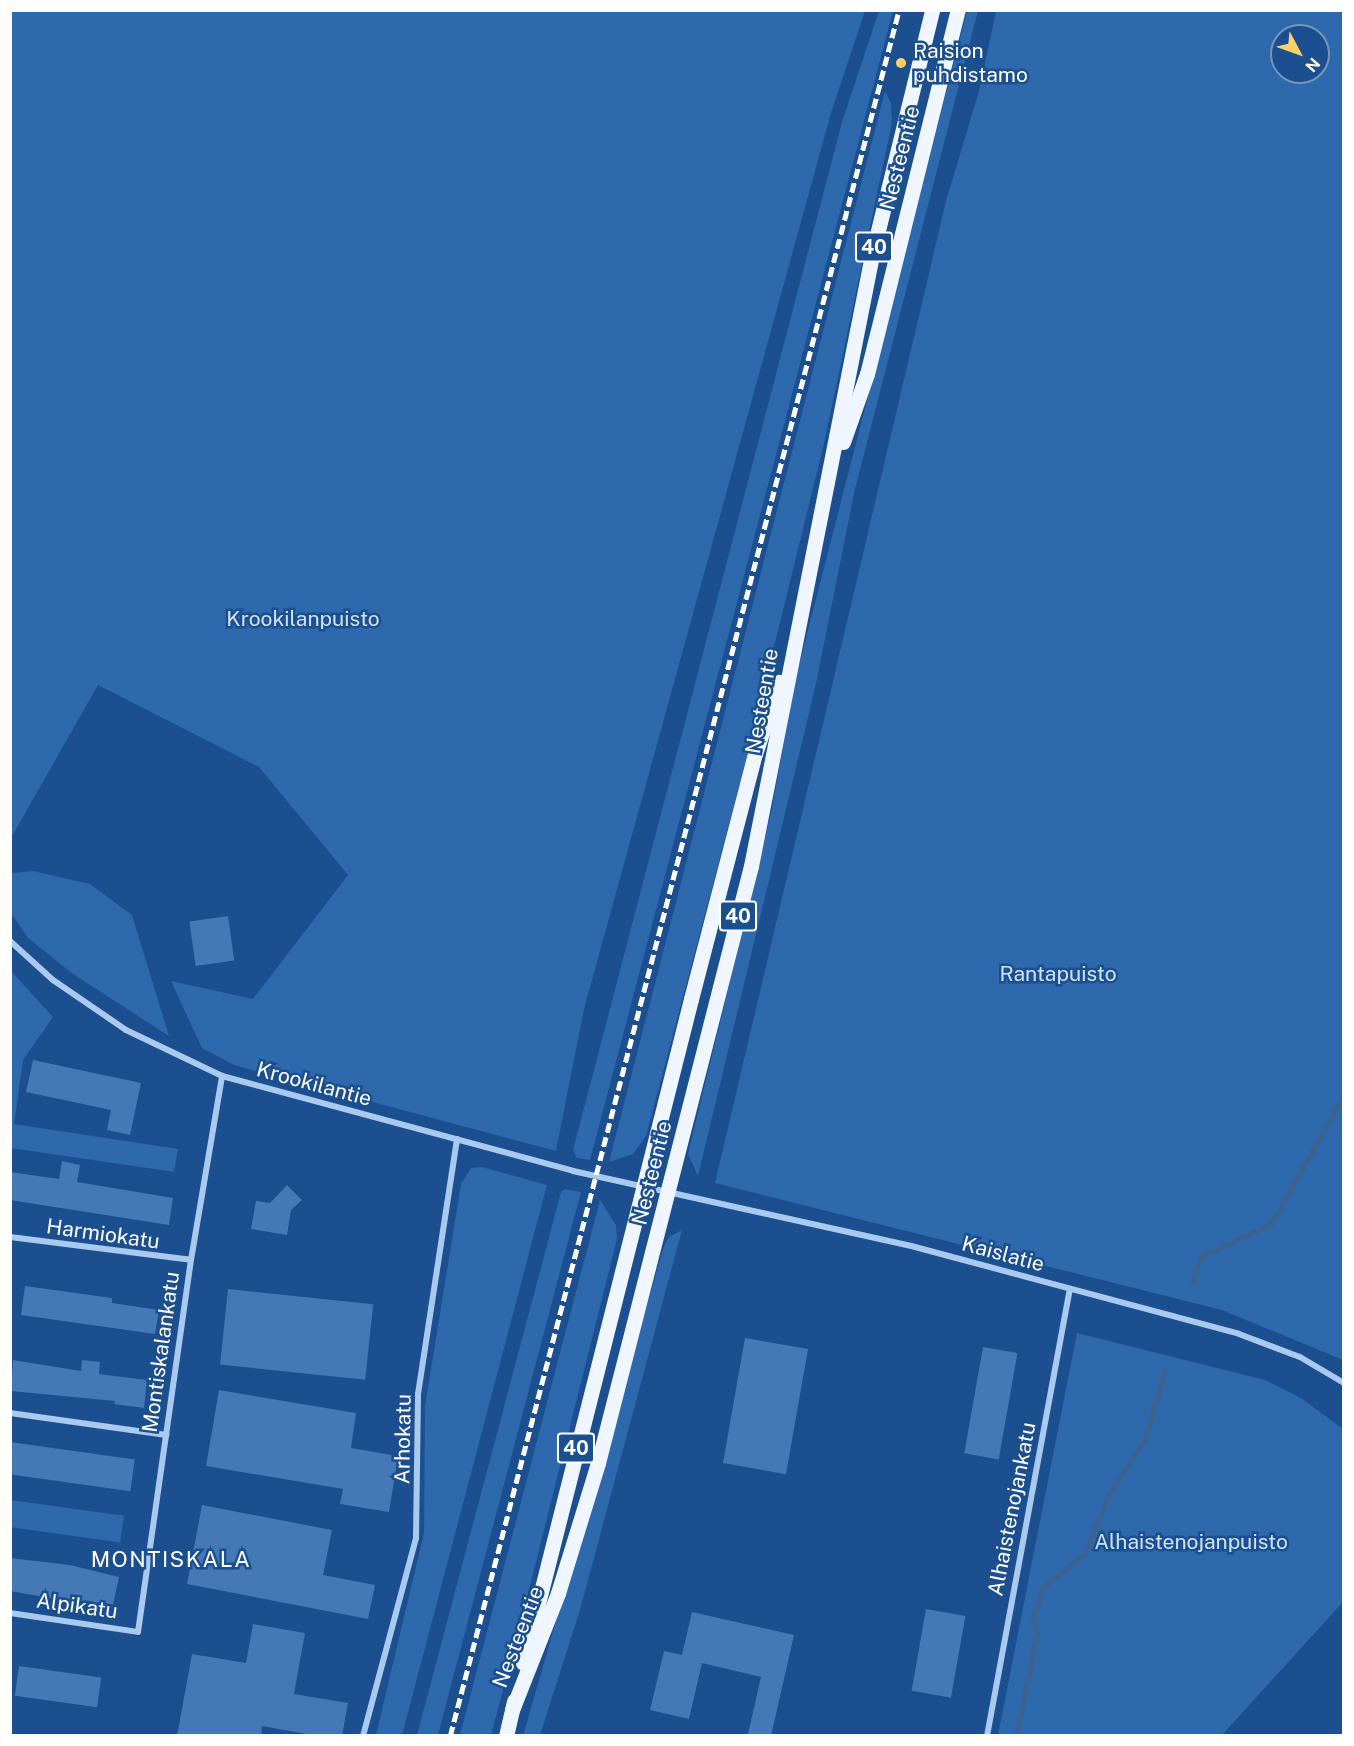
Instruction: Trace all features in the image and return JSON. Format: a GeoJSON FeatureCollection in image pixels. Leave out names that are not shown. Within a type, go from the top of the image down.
{"type":"FeatureCollection","features":[{"type":"Feature","properties":{"kind":"main road","name":"Nesteentie"},"geometry":{"type":"LineString","coordinates":[[512,1710],[558,1593],[598,1463],[669,1193],[750,866],[794,636],[827,487],[872,255],[932,10]]}},
{"type":"Feature","properties":{"kind":"main road","name":"Nesteentie"},"geometry":{"type":"LineString","coordinates":[[827,487],[867,374],[958,10]]}},
{"type":"Feature","properties":{"kind":"main road","name":"Nesteentie"},"geometry":{"type":"LineString","coordinates":[[506,1736],[537,1596],[755,754],[794,636]]}},
{"type":"Feature","properties":{"kind":"street","name":"Krookilantie"},"geometry":{"type":"LineString","coordinates":[[10,941],[53,980],[126,1030],[222,1076],[643,1187]]}},
{"type":"Feature","properties":{"kind":"street","name":"Montiskalankatu"},"geometry":{"type":"LineString","coordinates":[[138,1632],[191,1260],[222,1076]]}},
{"type":"Feature","properties":{"kind":"street","name":"Arhokatu"},"geometry":{"type":"LineString","coordinates":[[363,1736],[416,1538],[418,1394],[457,1139]]}},
{"type":"Feature","properties":{"kind":"street","name":"Kaislatie"},"geometry":{"type":"LineString","coordinates":[[643,1187],[915,1247],[1266,1342],[1321,1367],[1344,1383]]}},
{"type":"Feature","properties":{"kind":"street","name":"Harmiokatu"},"geometry":{"type":"LineString","coordinates":[[10,1237],[191,1260]]}},
{"type":"Feature","properties":{"kind":"street","name":"Alhaistenojankatu"},"geometry":{"type":"LineString","coordinates":[[987,1736],[1070,1289]]}},
{"type":"Feature","properties":{"kind":"street"},"geometry":{"type":"LineString","coordinates":[[10,1413],[166,1435]]}},
{"type":"Feature","properties":{"kind":"street","name":"Alpikatu"},"geometry":{"type":"LineString","coordinates":[[10,1613],[138,1632]]}},
{"type":"Feature","properties":{"kind":"green space","name":"Krookilanpuisto"},"geometry":{"type":"Polygon","coordinates":[[[10,11],[865,11],[831,113],[584,1009],[556,1151],[234,1065],[202,1048],[171,981],[253,999],[348,875],[259,767],[98,685],[11,838],[10,11]]]}},
{"type":"Feature","properties":{"kind":"green space"},"geometry":{"type":"Polygon","coordinates":[[[879,11],[893,11],[590,1160],[577,1158],[573,1150],[842,122],[879,11]]]}},
{"type":"Feature","properties":{"kind":"green space"},"geometry":{"type":"Polygon","coordinates":[[[967,11],[978,11],[855,489],[816,684],[698,1176],[688,1154],[771,813],[796,677],[967,11]]]}},
{"type":"Feature","properties":{"kind":"green space","name":"Rantapuisto"},"geometry":{"type":"Polygon","coordinates":[[[996,11],[1343,11],[1343,1360],[1222,1310],[715,1183],[946,201],[979,91],[996,11]]]}},
{"type":"Feature","properties":{"kind":"green space"},"geometry":{"type":"Polygon","coordinates":[[[885,91],[891,103],[892,123],[823,448],[747,756],[646,1136],[633,1154],[609,1162],[885,91]]]}},
{"type":"Feature","properties":{"kind":"green space"},"geometry":{"type":"Polygon","coordinates":[[[33,871],[90,884],[132,915],[169,1036],[73,974],[28,938],[11,913],[11,873],[33,871]]]}},
{"type":"Feature","properties":{"kind":"green space"},"geometry":{"type":"Polygon","coordinates":[[[11,971],[53,1017],[23,1060],[14,1124],[178,1149],[174,1172],[11,1148],[11,971]]]}},
{"type":"Feature","properties":{"kind":"green space"},"geometry":{"type":"Polygon","coordinates":[[[482,1167],[547,1185],[402,1735],[376,1735],[424,1533],[425,1406],[461,1184],[471,1168],[482,1167]]]}},
{"type":"Feature","properties":{"kind":"green space"},"geometry":{"type":"Polygon","coordinates":[[[565,1189],[581,1192],[438,1735],[417,1735],[561,1192],[565,1189]]]}},
{"type":"Feature","properties":{"kind":"green space"},"geometry":{"type":"Polygon","coordinates":[[[600,1200],[616,1225],[617,1239],[516,1642],[491,1735],[460,1735],[600,1200]]]}},
{"type":"Feature","properties":{"kind":"green space"},"geometry":{"type":"Polygon","coordinates":[[[682,1230],[580,1610],[540,1735],[523,1736],[664,1246],[669,1237],[682,1230]]]}},
{"type":"Feature","properties":{"kind":"green space","name":"Alhaistenojanpuisto"},"geometry":{"type":"Polygon","coordinates":[[[1077,1333],[1265,1380],[1301,1398],[1343,1429],[1343,1602],[1222,1735],[998,1735],[1077,1333]]]}},
{"type":"Feature","properties":{"kind":"green space"},"geometry":{"type":"Polygon","coordinates":[[[11,1500],[124,1516],[120,1543],[10,1527],[11,1500]]]}},
{"type":"Feature","properties":{"kind":"building"},"geometry":{"type":"Polygon","coordinates":[[[228,916],[234,961],[196,966],[189,921],[228,916]]]}},
{"type":"Feature","properties":{"kind":"building"},"geometry":{"type":"Polygon","coordinates":[[[33,1060],[141,1083],[130,1135],[107,1130],[111,1110],[26,1092],[33,1060]]]}},
{"type":"Feature","properties":{"kind":"building"},"geometry":{"type":"Polygon","coordinates":[[[62,1161],[80,1165],[77,1182],[173,1198],[169,1225],[10,1200],[10,1172],[59,1179],[62,1161]]]}},
{"type":"Feature","properties":{"kind":"building"},"geometry":{"type":"Polygon","coordinates":[[[287,1185],[302,1200],[291,1210],[287,1235],[251,1229],[256,1201],[270,1203],[287,1185]]]}},
{"type":"Feature","properties":{"kind":"building"},"geometry":{"type":"Polygon","coordinates":[[[25,1286],[112,1298],[112,1303],[159,1310],[155,1334],[21,1315],[25,1286]]]}},
{"type":"Feature","properties":{"kind":"building"},"geometry":{"type":"Polygon","coordinates":[[[228,1289],[373,1304],[365,1380],[220,1365],[228,1289]]]}},
{"type":"Feature","properties":{"kind":"building"},"geometry":{"type":"Polygon","coordinates":[[[745,1338],[808,1349],[786,1474],[723,1463],[745,1338]]]}},
{"type":"Feature","properties":{"kind":"building"},"geometry":{"type":"Polygon","coordinates":[[[983,1347],[1017,1353],[999,1459],[964,1453],[983,1347]]]}},
{"type":"Feature","properties":{"kind":"building"},"geometry":{"type":"Polygon","coordinates":[[[13,1360],[81,1371],[82,1360],[100,1362],[99,1374],[147,1380],[144,1408],[114,1404],[115,1401],[11,1391],[13,1360]]]}},
{"type":"Feature","properties":{"kind":"building"},"geometry":{"type":"Polygon","coordinates":[[[219,1390],[356,1413],[351,1448],[398,1456],[389,1512],[340,1504],[343,1489],[206,1466],[219,1390]]]}},
{"type":"Feature","properties":{"kind":"building"},"geometry":{"type":"Polygon","coordinates":[[[10,1442],[135,1460],[130,1491],[10,1474],[10,1442]]]}},
{"type":"Feature","properties":{"kind":"building"},"geometry":{"type":"Polygon","coordinates":[[[202,1505],[332,1530],[323,1575],[375,1585],[368,1619],[187,1584],[202,1505]]]}},
{"type":"Feature","properties":{"kind":"building"},"geometry":{"type":"Polygon","coordinates":[[[10,1558],[70,1565],[119,1577],[112,1609],[10,1591],[10,1558]]]}},
{"type":"Feature","properties":{"kind":"building"},"geometry":{"type":"Polygon","coordinates":[[[926,1609],[965,1616],[951,1698],[912,1691],[926,1609]]]}},
{"type":"Feature","properties":{"kind":"building"},"geometry":{"type":"Polygon","coordinates":[[[692,1612],[794,1635],[771,1736],[748,1734],[761,1677],[702,1663],[689,1719],[650,1710],[664,1651],[682,1655],[692,1612]]]}},
{"type":"Feature","properties":{"kind":"building"},"geometry":{"type":"Polygon","coordinates":[[[253,1624],[305,1633],[294,1694],[348,1703],[342,1736],[318,1736],[262,1726],[261,1736],[177,1736],[192,1654],[246,1663],[253,1624]]]}},
{"type":"Feature","properties":{"kind":"building"},"geometry":{"type":"Polygon","coordinates":[[[19,1666],[101,1678],[97,1707],[15,1696],[19,1666]]]}},
{"type":"Feature","properties":{"kind":"waterway"},"geometry":{"type":"LineString","coordinates":[[1192,1282],[1200,1257],[1271,1224],[1344,1095]]}},
{"type":"Feature","properties":{"kind":"waterway"},"geometry":{"type":"LineString","coordinates":[[1016,1736],[1037,1633],[1033,1616],[1043,1587],[1084,1555],[1109,1494],[1145,1439],[1165,1370]]}},
{"type":"Feature","properties":{"kind":"railway"},"geometry":{"type":"LineString","coordinates":[[450,1736],[899,10]]}},
{"type":"Feature","properties":{"kind":"place","name":"Raision puhdistamo"},"geometry":{"type":"Point","coordinates":[901,63]}},
{"type":"Feature","properties":{"kind":"district","name":"MONTISKALA"},"geometry":{"type":"Point","coordinates":[171,1560]}}]}
